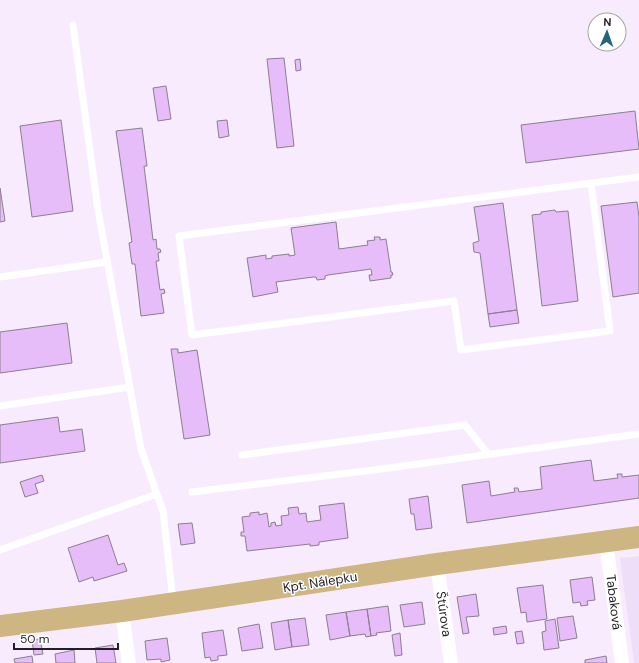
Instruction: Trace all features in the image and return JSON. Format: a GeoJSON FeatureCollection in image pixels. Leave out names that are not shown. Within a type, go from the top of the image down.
{"type":"FeatureCollection","features":[{"type":"Feature","properties":{"kind":"main road","name":"Kpt. Nálepku"},"geometry":{"type":"LineString","coordinates":[[0,626],[174,604],[437,564],[639,537]]}},
{"type":"Feature","properties":{"kind":"street","name":"Tabaková"},"geometry":{"type":"LineString","coordinates":[[606,542],[622,663]]}},
{"type":"Feature","properties":{"kind":"street","name":"Štúrova"},"geometry":{"type":"LineString","coordinates":[[437,564],[451,663]]}},
{"type":"Feature","properties":{"kind":"street"},"geometry":{"type":"LineString","coordinates":[[122,611],[130,663]]}},
{"type":"Feature","properties":{"kind":"lane"},"geometry":{"type":"LineString","coordinates":[[73,25],[98,210],[141,449],[163,511],[174,604]]}},
{"type":"Feature","properties":{"kind":"lane"},"geometry":{"type":"LineString","coordinates":[[591,183],[610,331],[461,350],[454,301],[192,335],[179,236],[591,183],[639,177]]}},
{"type":"Feature","properties":{"kind":"lane"},"geometry":{"type":"LineString","coordinates":[[0,277],[108,262]]}},
{"type":"Feature","properties":{"kind":"lane"},"geometry":{"type":"LineString","coordinates":[[0,406],[130,387]]}},
{"type":"Feature","properties":{"kind":"lane"},"geometry":{"type":"LineString","coordinates":[[242,455],[465,425],[488,454]]}},
{"type":"Feature","properties":{"kind":"lane"},"geometry":{"type":"LineString","coordinates":[[192,492],[639,434]]}},
{"type":"Feature","properties":{"kind":"lane"},"geometry":{"type":"LineString","coordinates":[[0,550],[157,494]]}},
{"type":"Feature","properties":{"kind":"shaded area"},"geometry":{"type":"Polygon","coordinates":[[[639,556],[639,663],[634,663],[620,558],[639,556]]]}},
{"type":"Feature","properties":{"kind":"building"},"geometry":{"type":"Polygon","coordinates":[[[284,58],[294,146],[277,148],[267,59],[284,58]]]}},
{"type":"Feature","properties":{"kind":"building"},"geometry":{"type":"Polygon","coordinates":[[[300,59],[301,70],[296,71],[295,60],[300,59]]]}},
{"type":"Feature","properties":{"kind":"building"},"geometry":{"type":"Polygon","coordinates":[[[166,86],[171,119],[158,121],[153,88],[166,86]]]}},
{"type":"Feature","properties":{"kind":"building"},"geometry":{"type":"Polygon","coordinates":[[[635,111],[639,149],[526,163],[521,125],[635,111]]]}},
{"type":"Feature","properties":{"kind":"building"},"geometry":{"type":"Polygon","coordinates":[[[61,120],[73,211],[32,217],[20,126],[61,120]]]}},
{"type":"Feature","properties":{"kind":"building"},"geometry":{"type":"Polygon","coordinates":[[[227,120],[229,136],[219,138],[217,121],[227,120]]]}},
{"type":"Feature","properties":{"kind":"building"},"geometry":{"type":"Polygon","coordinates":[[[142,128],[147,166],[144,166],[153,240],[156,239],[157,249],[160,249],[161,252],[158,253],[159,261],[156,261],[160,290],[164,289],[165,293],[161,294],[164,313],[141,316],[135,264],[132,264],[129,243],[132,242],[116,131],[142,128]]]}},
{"type":"Feature","properties":{"kind":"building"},"geometry":{"type":"Polygon","coordinates":[[[0,188],[5,221],[0,222],[0,188]]]}},
{"type":"Feature","properties":{"kind":"building"},"geometry":{"type":"Polygon","coordinates":[[[637,202],[639,217],[639,293],[613,297],[601,206],[637,202]]]}},
{"type":"Feature","properties":{"kind":"building"},"geometry":{"type":"Polygon","coordinates":[[[503,203],[517,310],[488,314],[480,253],[474,252],[473,243],[479,241],[474,207],[503,203]]]}},
{"type":"Feature","properties":{"kind":"building"},"geometry":{"type":"Polygon","coordinates":[[[555,210],[556,212],[568,211],[578,301],[542,306],[532,215],[555,210]]]}},
{"type":"Feature","properties":{"kind":"building"},"geometry":{"type":"Polygon","coordinates":[[[336,222],[339,249],[368,245],[367,241],[375,240],[374,237],[380,237],[380,240],[386,239],[391,272],[393,275],[391,275],[391,278],[370,281],[369,275],[372,275],[371,269],[328,275],[325,276],[325,279],[317,280],[316,277],[313,277],[276,282],[278,292],[253,297],[247,258],[266,255],[266,259],[272,258],[272,256],[289,254],[289,256],[295,255],[291,228],[336,222]]]}},
{"type":"Feature","properties":{"kind":"building"},"geometry":{"type":"Polygon","coordinates":[[[517,310],[519,323],[490,327],[488,314],[517,310]]]}},
{"type":"Feature","properties":{"kind":"building"},"geometry":{"type":"Polygon","coordinates":[[[67,323],[72,363],[0,373],[0,332],[67,323]]]}},
{"type":"Feature","properties":{"kind":"building"},"geometry":{"type":"Polygon","coordinates":[[[171,349],[178,349],[178,353],[197,350],[210,435],[184,439],[171,349]]]}},
{"type":"Feature","properties":{"kind":"building"},"geometry":{"type":"Polygon","coordinates":[[[58,417],[60,432],[82,429],[85,451],[0,463],[0,425],[58,417]]]}},
{"type":"Feature","properties":{"kind":"building"},"geometry":{"type":"Polygon","coordinates":[[[591,460],[594,481],[618,478],[617,474],[622,474],[622,477],[639,475],[639,498],[467,523],[462,485],[489,481],[491,496],[515,492],[514,488],[518,488],[519,492],[542,489],[540,467],[591,460]]]}},
{"type":"Feature","properties":{"kind":"building"},"geometry":{"type":"Polygon","coordinates":[[[42,475],[44,481],[35,484],[38,493],[25,497],[20,482],[42,475]]]}},
{"type":"Feature","properties":{"kind":"building"},"geometry":{"type":"Polygon","coordinates":[[[428,496],[432,528],[416,530],[414,514],[411,514],[409,499],[428,496]]]}},
{"type":"Feature","properties":{"kind":"building"},"geometry":{"type":"Polygon","coordinates":[[[344,503],[348,538],[319,542],[319,545],[310,546],[310,544],[247,551],[245,536],[241,536],[241,532],[244,532],[242,517],[250,516],[250,513],[259,512],[259,515],[267,513],[269,527],[271,526],[271,523],[275,522],[276,526],[282,525],[281,516],[289,515],[288,508],[298,507],[299,514],[306,513],[307,522],[321,520],[319,506],[344,503]]]}},
{"type":"Feature","properties":{"kind":"building"},"geometry":{"type":"Polygon","coordinates":[[[192,523],[195,543],[181,545],[178,524],[192,523]]]}},
{"type":"Feature","properties":{"kind":"building"},"geometry":{"type":"Polygon","coordinates":[[[108,535],[118,565],[124,563],[127,571],[94,581],[93,577],[79,582],[68,548],[108,535]]]}},
{"type":"Feature","properties":{"kind":"building"},"geometry":{"type":"Polygon","coordinates":[[[592,577],[595,600],[587,601],[588,605],[581,606],[580,602],[573,603],[570,580],[592,577]]]}},
{"type":"Feature","properties":{"kind":"building"},"geometry":{"type":"Polygon","coordinates":[[[543,585],[547,619],[527,622],[526,612],[521,613],[517,588],[543,585]]]}},
{"type":"Feature","properties":{"kind":"building"},"geometry":{"type":"Polygon","coordinates":[[[476,594],[479,616],[466,617],[469,633],[463,634],[457,597],[476,594]]]}},
{"type":"Feature","properties":{"kind":"building"},"geometry":{"type":"Polygon","coordinates":[[[422,602],[425,624],[404,627],[400,605],[422,602]]]}},
{"type":"Feature","properties":{"kind":"building"},"geometry":{"type":"Polygon","coordinates":[[[388,606],[391,631],[376,633],[377,635],[371,636],[367,609],[388,606]]]}},
{"type":"Feature","properties":{"kind":"building"},"geometry":{"type":"Polygon","coordinates":[[[367,609],[371,636],[366,637],[365,634],[350,636],[346,612],[367,609]]]}},
{"type":"Feature","properties":{"kind":"building"},"geometry":{"type":"Polygon","coordinates":[[[346,612],[350,636],[330,640],[326,615],[346,612]]]}},
{"type":"Feature","properties":{"kind":"building"},"geometry":{"type":"Polygon","coordinates":[[[573,616],[577,638],[560,641],[557,618],[573,616]]]}},
{"type":"Feature","properties":{"kind":"building"},"geometry":{"type":"Polygon","coordinates":[[[305,618],[309,645],[292,647],[288,620],[305,618]]]}},
{"type":"Feature","properties":{"kind":"building"},"geometry":{"type":"Polygon","coordinates":[[[555,619],[559,648],[544,650],[542,632],[546,631],[545,621],[555,619]]]}},
{"type":"Feature","properties":{"kind":"building"},"geometry":{"type":"Polygon","coordinates":[[[288,620],[292,647],[275,650],[271,623],[288,620]]]}},
{"type":"Feature","properties":{"kind":"building"},"geometry":{"type":"Polygon","coordinates":[[[259,624],[263,648],[242,651],[238,628],[259,624]]]}},
{"type":"Feature","properties":{"kind":"building"},"geometry":{"type":"Polygon","coordinates":[[[506,626],[507,633],[494,635],[493,628],[506,626]]]}},
{"type":"Feature","properties":{"kind":"building"},"geometry":{"type":"Polygon","coordinates":[[[223,630],[227,655],[218,656],[218,660],[211,661],[210,657],[205,658],[202,633],[223,630]]]}},
{"type":"Feature","properties":{"kind":"building"},"geometry":{"type":"Polygon","coordinates":[[[522,631],[524,643],[517,644],[515,632],[522,631]]]}},
{"type":"Feature","properties":{"kind":"building"},"geometry":{"type":"Polygon","coordinates":[[[400,633],[402,655],[395,656],[392,635],[400,633]]]}},
{"type":"Feature","properties":{"kind":"building"},"geometry":{"type":"Polygon","coordinates":[[[167,638],[170,660],[161,662],[161,659],[147,660],[145,641],[167,638]]]}},
{"type":"Feature","properties":{"kind":"building"},"geometry":{"type":"Polygon","coordinates":[[[40,639],[43,654],[34,655],[32,640],[40,639]]]}},
{"type":"Feature","properties":{"kind":"building"},"geometry":{"type":"Polygon","coordinates":[[[113,645],[116,663],[97,663],[95,648],[113,645]]]}},
{"type":"Feature","properties":{"kind":"building"},"geometry":{"type":"Polygon","coordinates":[[[74,650],[75,663],[56,663],[55,654],[74,650]]]}},
{"type":"Feature","properties":{"kind":"building"},"geometry":{"type":"Polygon","coordinates":[[[32,656],[33,663],[15,663],[14,659],[32,656]]]}},
{"type":"Feature","properties":{"kind":"building"},"geometry":{"type":"Polygon","coordinates":[[[606,656],[607,663],[585,663],[585,660],[606,656]]]}}]}
